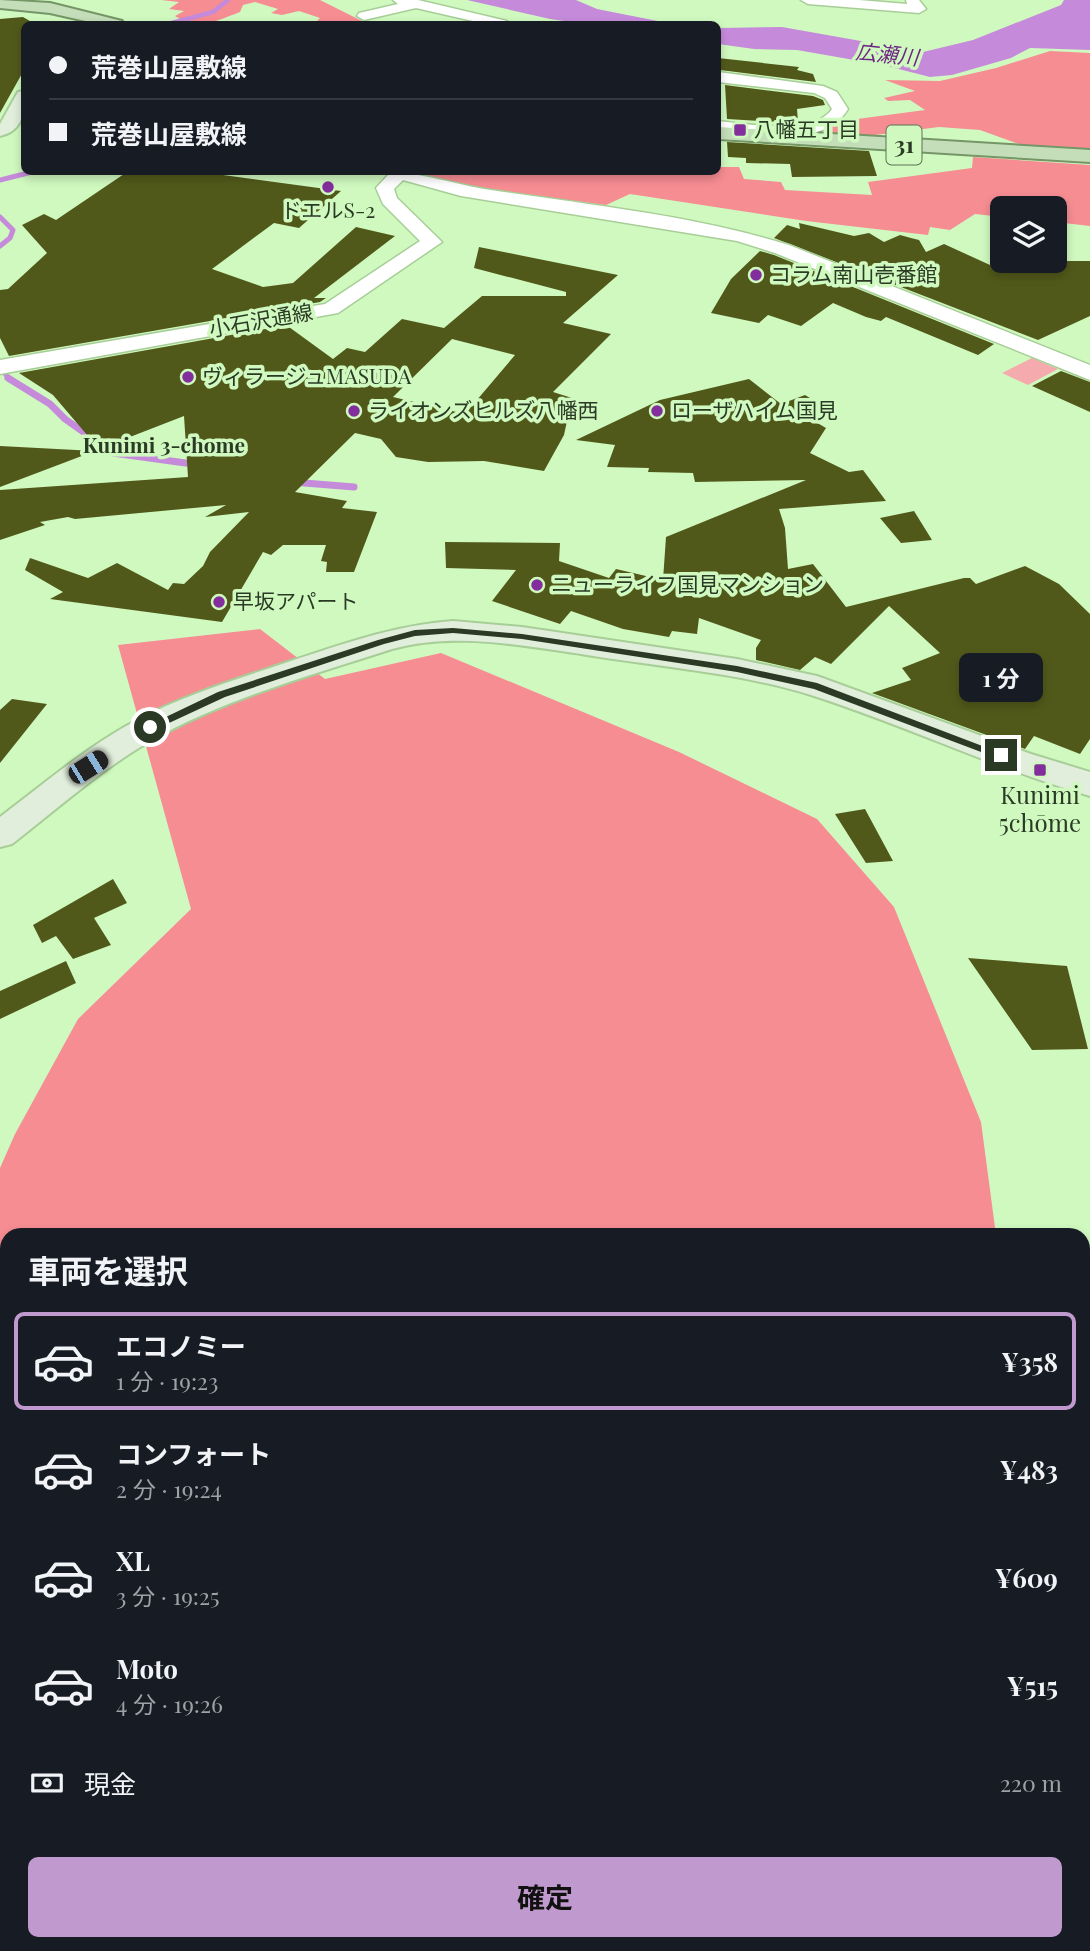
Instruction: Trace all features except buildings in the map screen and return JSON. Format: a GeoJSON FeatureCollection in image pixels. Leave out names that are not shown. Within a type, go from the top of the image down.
{"type":"FeatureCollection","features":[{"type":"Feature","properties":{"kind":"main road"},"geometry":{"type":"LineString","coordinates":[[0,4],[28,3],[103,21]]}},
{"type":"Feature","properties":{"kind":"main road","name":"31"},"geometry":{"type":"LineString","coordinates":[[721,133],[1090,156]]}},
{"type":"Feature","properties":{"kind":"street"},"geometry":{"type":"LineString","coordinates":[[808,0],[919,9],[919,1],[885,0]]}},
{"type":"Feature","properties":{"kind":"street"},"geometry":{"type":"LineString","coordinates":[[373,21],[364,16],[408,2],[489,21]]}},
{"type":"Feature","properties":{"kind":"street"},"geometry":{"type":"LineString","coordinates":[[721,77],[817,89],[831,96],[840,109],[835,118],[824,125],[721,126]]}},
{"type":"Feature","properties":{"kind":"street"},"geometry":{"type":"LineString","coordinates":[[0,131],[9,126],[21,102]]}},
{"type":"Feature","properties":{"kind":"street","name":"小石沢通線"},"geometry":{"type":"LineString","coordinates":[[0,368],[331,309],[432,242],[389,200],[385,188],[395,175]]}},
{"type":"Feature","properties":{"kind":"street"},"geometry":{"type":"LineString","coordinates":[[407,175],[461,191],[599,210],[741,236],[782,249],[1090,373]]}},
{"type":"Feature","properties":{"kind":"street"},"geometry":{"type":"LineString","coordinates":[[0,835],[88,767],[150,727],[222,695],[381,642],[415,633],[453,630],[522,636],[724,667],[817,686],[1019,762],[1090,785]]}},
{"type":"Feature","properties":{"kind":"shaded area"},"geometry":{"type":"Polygon","coordinates":[[[161,0],[320,0],[362,21],[317,21],[320,18],[299,11],[282,15],[271,13],[278,9],[255,2],[243,5],[240,12],[215,21],[184,21],[175,16],[184,11],[169,9],[179,2],[161,0]]]}},
{"type":"Feature","properties":{"kind":"shaded area"},"geometry":{"type":"Polygon","coordinates":[[[1050,51],[1090,53],[1090,152],[1027,147],[980,130],[939,127],[859,137],[834,134],[824,128],[838,126],[842,121],[925,110],[910,100],[888,101],[884,98],[915,91],[885,80],[940,81],[996,68],[1050,51]]]}},
{"type":"Feature","properties":{"kind":"shaded area"},"geometry":{"type":"Polygon","coordinates":[[[973,157],[1090,165],[1090,226],[1067,223],[1067,196],[990,196],[990,216],[975,214],[950,230],[930,227],[928,235],[806,221],[630,194],[606,205],[464,187],[424,175],[721,175],[721,167],[739,167],[744,179],[781,182],[785,190],[872,195],[868,182],[972,168],[973,157]]]}},
{"type":"Feature","properties":{"kind":"shaded area"},"geometry":{"type":"Polygon","coordinates":[[[1032,358],[1058,369],[1028,385],[1002,373],[1032,358]]]}},
{"type":"Feature","properties":{"kind":"shaded area"},"geometry":{"type":"Polygon","coordinates":[[[260,629],[325,679],[441,653],[679,752],[817,819],[894,907],[981,1122],[995,1228],[0,1228],[0,1168],[15,1134],[78,1019],[191,909],[118,645],[260,629]]]}},
{"type":"Feature","properties":{"kind":"water"},"geometry":{"type":"Polygon","coordinates":[[[467,0],[576,0],[597,9],[658,21],[564,21],[467,0]]]}},
{"type":"Feature","properties":{"kind":"water","name":"広瀬川"},"geometry":{"type":"Polygon","coordinates":[[[1064,0],[1090,0],[1090,50],[1030,48],[1011,58],[952,75],[930,77],[883,65],[797,50],[754,49],[721,44],[721,28],[782,27],[923,52],[973,40],[1061,5],[1064,0]]]}},
{"type":"Feature","properties":{"kind":"waterway"},"geometry":{"type":"LineString","coordinates":[[179,21],[213,12],[228,0]]}},
{"type":"Feature","properties":{"kind":"waterway"},"geometry":{"type":"LineString","coordinates":[[0,180],[21,175]]}},
{"type":"Feature","properties":{"kind":"waterway"},"geometry":{"type":"LineString","coordinates":[[0,217],[13,230],[10,238],[0,246]]}},
{"type":"Feature","properties":{"kind":"waterway"},"geometry":{"type":"LineString","coordinates":[[0,367],[9,379]]}},
{"type":"Feature","properties":{"kind":"waterway"},"geometry":{"type":"LineString","coordinates":[[9,379],[50,404],[65,419],[113,453],[200,465]]}},
{"type":"Feature","properties":{"kind":"waterway"},"geometry":{"type":"LineString","coordinates":[[292,482],[354,487]]}},
{"type":"Feature","properties":{"kind":"place","name":"八幡五丁目"},"geometry":{"type":"Point","coordinates":[740,130]}},
{"type":"Feature","properties":{"kind":"place","name":"ドエルS-2"},"geometry":{"type":"Point","coordinates":[328,187]}},
{"type":"Feature","properties":{"kind":"place","name":"コラム南山壱番館"},"geometry":{"type":"Point","coordinates":[756,275]}},
{"type":"Feature","properties":{"kind":"place","name":"ヴィラージュMASUDA"},"geometry":{"type":"Point","coordinates":[188,377]}},
{"type":"Feature","properties":{"kind":"place","name":"ライオンズヒルズ八幡西"},"geometry":{"type":"Point","coordinates":[354,411]}},
{"type":"Feature","properties":{"kind":"place","name":"ローザハイム国見"},"geometry":{"type":"Point","coordinates":[657,411]}},
{"type":"Feature","properties":{"kind":"place","name":"ニューライフ国見マンション"},"geometry":{"type":"Point","coordinates":[537,585]}},
{"type":"Feature","properties":{"kind":"place","name":"早坂アパート"},"geometry":{"type":"Point","coordinates":[219,602]}},
{"type":"Feature","properties":{"kind":"place","name":"Kunimi 5chōme"},"geometry":{"type":"Point","coordinates":[1040,770]}},
{"type":"Feature","properties":{"kind":"district","name":"Kunimi 3-chome"},"geometry":{"type":"Point","coordinates":[164,446]}},
{"type":"Feature","properties":{"kind":"route"},"geometry":{"type":"LineString","coordinates":[[150,727],[222,695],[381,642],[415,633],[453,630],[522,636],[737,669],[817,686],[1001,755]]}}]}
